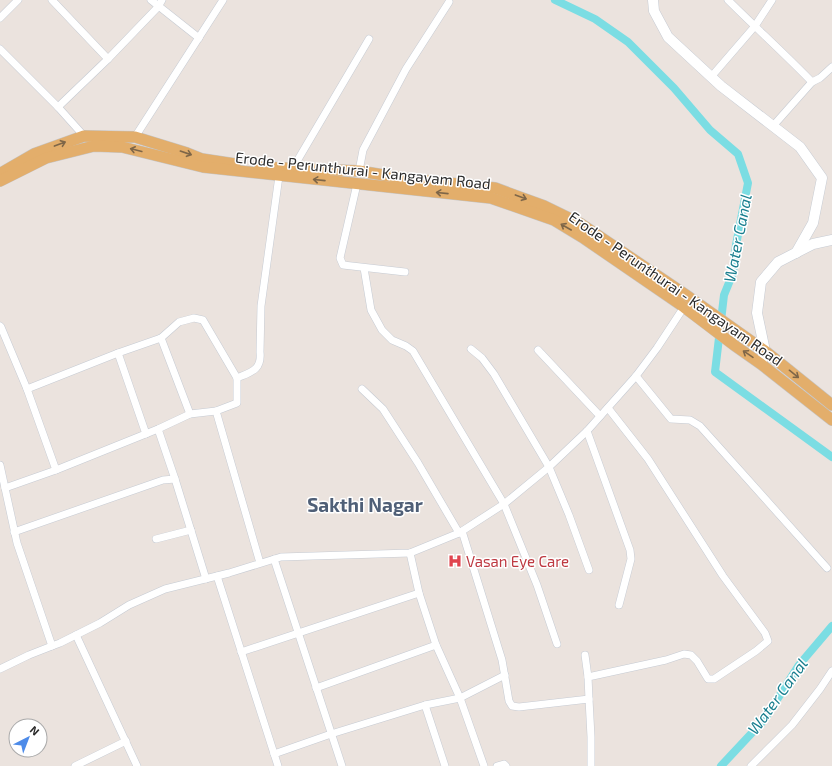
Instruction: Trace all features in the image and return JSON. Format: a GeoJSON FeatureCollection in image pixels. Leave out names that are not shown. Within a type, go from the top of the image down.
{"type":"FeatureCollection","features":[{"type":"Feature","properties":{"kind":"main road","name":"Erode - Perunthurai - Kangayam Road"},"geometry":{"type":"LineString","coordinates":[[1,177],[34,154],[84,136],[135,137],[202,159],[259,167],[359,171],[402,178],[495,188],[505,197],[554,220],[576,233],[684,307],[761,364],[832,420]]}},
{"type":"Feature","properties":{"kind":"main road","name":"Erode - Perunthurai - Kangayam Road"},"geometry":{"type":"LineString","coordinates":[[1,177],[46,158],[94,146],[122,147],[203,167],[491,198],[505,197],[544,206],[581,224],[707,310],[765,351],[832,405]]}},
{"type":"Feature","properties":{"kind":"street"},"geometry":{"type":"LineString","coordinates":[[0,18],[18,0]]}},
{"type":"Feature","properties":{"kind":"street"},"geometry":{"type":"LineString","coordinates":[[52,0],[108,58]]}},
{"type":"Feature","properties":{"kind":"street"},"geometry":{"type":"LineString","coordinates":[[150,0],[160,3],[199,38]]}},
{"type":"Feature","properties":{"kind":"street"},"geometry":{"type":"LineString","coordinates":[[135,137],[223,0]]}},
{"type":"Feature","properties":{"kind":"street"},"geometry":{"type":"LineString","coordinates":[[653,0],[654,11],[668,37],[720,86],[800,147],[822,178],[813,223],[796,253]]}},
{"type":"Feature","properties":{"kind":"street"},"geometry":{"type":"LineString","coordinates":[[728,0],[812,82]]}},
{"type":"Feature","properties":{"kind":"street"},"geometry":{"type":"LineString","coordinates":[[711,77],[755,26],[772,0]]}},
{"type":"Feature","properties":{"kind":"street"},"geometry":{"type":"LineString","coordinates":[[359,171],[362,150],[406,68],[449,2]]}},
{"type":"Feature","properties":{"kind":"street"},"geometry":{"type":"LineString","coordinates":[[58,108],[160,3]]}},
{"type":"Feature","properties":{"kind":"street"},"geometry":{"type":"LineString","coordinates":[[293,168],[369,39]]}},
{"type":"Feature","properties":{"kind":"street"},"geometry":{"type":"LineString","coordinates":[[0,49],[84,136]]}},
{"type":"Feature","properties":{"kind":"street"},"geometry":{"type":"LineString","coordinates":[[773,126],[812,82],[820,78],[832,67]]}},
{"type":"Feature","properties":{"kind":"street"},"geometry":{"type":"LineString","coordinates":[[237,378],[253,372],[258,366],[260,359],[261,306],[279,176]]}},
{"type":"Feature","properties":{"kind":"street"},"geometry":{"type":"LineString","coordinates":[[357,184],[340,258],[343,265],[405,272]]}},
{"type":"Feature","properties":{"kind":"street"},"geometry":{"type":"LineString","coordinates":[[761,364],[765,351],[757,313],[761,282],[778,262],[813,244],[832,240]]}},
{"type":"Feature","properties":{"kind":"street"},"geometry":{"type":"LineString","coordinates":[[364,268],[371,310],[382,330],[392,340],[406,346],[413,352],[504,504],[537,585],[557,644]]}},
{"type":"Feature","properties":{"kind":"street"},"geometry":{"type":"LineString","coordinates":[[0,669],[29,655],[60,643],[100,623],[129,605],[164,589],[217,576],[281,557],[410,552],[460,532],[504,504],[549,467],[587,431],[636,376],[657,348],[684,307]]}},
{"type":"Feature","properties":{"kind":"street"},"geometry":{"type":"LineString","coordinates":[[5,488],[56,470],[146,434],[190,414],[216,411],[237,403],[237,378],[203,320],[194,318],[179,322],[161,338],[118,353],[27,389]]}},
{"type":"Feature","properties":{"kind":"street"},"geometry":{"type":"LineString","coordinates":[[0,326],[27,389],[56,470]]}},
{"type":"Feature","properties":{"kind":"street"},"geometry":{"type":"LineString","coordinates":[[161,338],[190,414]]}},
{"type":"Feature","properties":{"kind":"street"},"geometry":{"type":"LineString","coordinates":[[471,349],[482,358],[494,374],[549,467],[569,514],[589,570]]}},
{"type":"Feature","properties":{"kind":"street"},"geometry":{"type":"LineString","coordinates":[[538,350],[600,416]]}},
{"type":"Feature","properties":{"kind":"street"},"geometry":{"type":"LineString","coordinates":[[118,353],[146,434]]}},
{"type":"Feature","properties":{"kind":"street"},"geometry":{"type":"LineString","coordinates":[[636,376],[671,419],[690,420],[700,426],[827,568]]}},
{"type":"Feature","properties":{"kind":"street"},"geometry":{"type":"LineString","coordinates":[[362,389],[383,409],[460,532],[502,660],[504,675],[512,706],[519,707],[589,699]]}},
{"type":"Feature","properties":{"kind":"street"},"geometry":{"type":"LineString","coordinates":[[588,677],[666,660],[684,654],[691,655],[697,661],[708,679],[714,679],[756,651],[768,641],[765,633],[723,576],[648,459],[608,408]]}},
{"type":"Feature","properties":{"kind":"street"},"geometry":{"type":"LineString","coordinates":[[216,411],[260,564]]}},
{"type":"Feature","properties":{"kind":"street"},"geometry":{"type":"LineString","coordinates":[[158,429],[206,579]]}},
{"type":"Feature","properties":{"kind":"street"},"geometry":{"type":"LineString","coordinates":[[587,431],[630,550],[631,559],[619,605]]}},
{"type":"Feature","properties":{"kind":"street"},"geometry":{"type":"LineString","coordinates":[[0,465],[17,543],[52,646]]}},
{"type":"Feature","properties":{"kind":"street"},"geometry":{"type":"LineString","coordinates":[[14,532],[163,480],[175,479]]}},
{"type":"Feature","properties":{"kind":"street"},"geometry":{"type":"LineString","coordinates":[[156,539],[191,530]]}},
{"type":"Feature","properties":{"kind":"street"},"geometry":{"type":"LineString","coordinates":[[410,552],[419,593],[436,644],[460,698],[484,766]]}},
{"type":"Feature","properties":{"kind":"street"},"geometry":{"type":"LineString","coordinates":[[274,559],[342,766]]}},
{"type":"Feature","properties":{"kind":"street"},"geometry":{"type":"LineString","coordinates":[[217,576],[278,766]]}},
{"type":"Feature","properties":{"kind":"street"},"geometry":{"type":"LineString","coordinates":[[241,652],[419,593]]}},
{"type":"Feature","properties":{"kind":"street"},"geometry":{"type":"LineString","coordinates":[[76,635],[137,766]]}},
{"type":"Feature","properties":{"kind":"street"},"geometry":{"type":"LineString","coordinates":[[316,688],[436,644]]}},
{"type":"Feature","properties":{"kind":"street"},"geometry":{"type":"LineString","coordinates":[[585,655],[588,677],[591,766]]}},
{"type":"Feature","properties":{"kind":"street"},"geometry":{"type":"LineString","coordinates":[[751,766],[792,725],[832,671]]}},
{"type":"Feature","properties":{"kind":"street"},"geometry":{"type":"LineString","coordinates":[[274,754],[331,734],[425,705],[460,698],[504,675]]}},
{"type":"Feature","properties":{"kind":"street"},"geometry":{"type":"LineString","coordinates":[[425,705],[445,766]]}},
{"type":"Feature","properties":{"kind":"street"},"geometry":{"type":"LineString","coordinates":[[75,766],[86,763],[126,741]]}},
{"type":"Feature","properties":{"kind":"street"},"geometry":{"type":"LineString","coordinates":[[497,766],[504,764],[506,766]]}},
{"type":"Feature","properties":{"kind":"waterway","name":"Water Canal"},"geometry":{"type":"LineString","coordinates":[[555,0],[595,19],[628,42],[674,88],[710,130],[738,154],[748,183],[736,245],[733,273],[724,295],[715,372],[832,457]]}},
{"type":"Feature","properties":{"kind":"waterway","name":"Water Canal"},"geometry":{"type":"LineString","coordinates":[[721,766],[764,720],[799,665],[832,626]]}},
{"type":"Feature","properties":{"kind":"place","name":"Vasan Eye Care"},"geometry":{"type":"Point","coordinates":[455,561]}},
{"type":"Feature","properties":{"kind":"district","name":"Sakthi Nagar"},"geometry":{"type":"Point","coordinates":[365,504]}}]}
